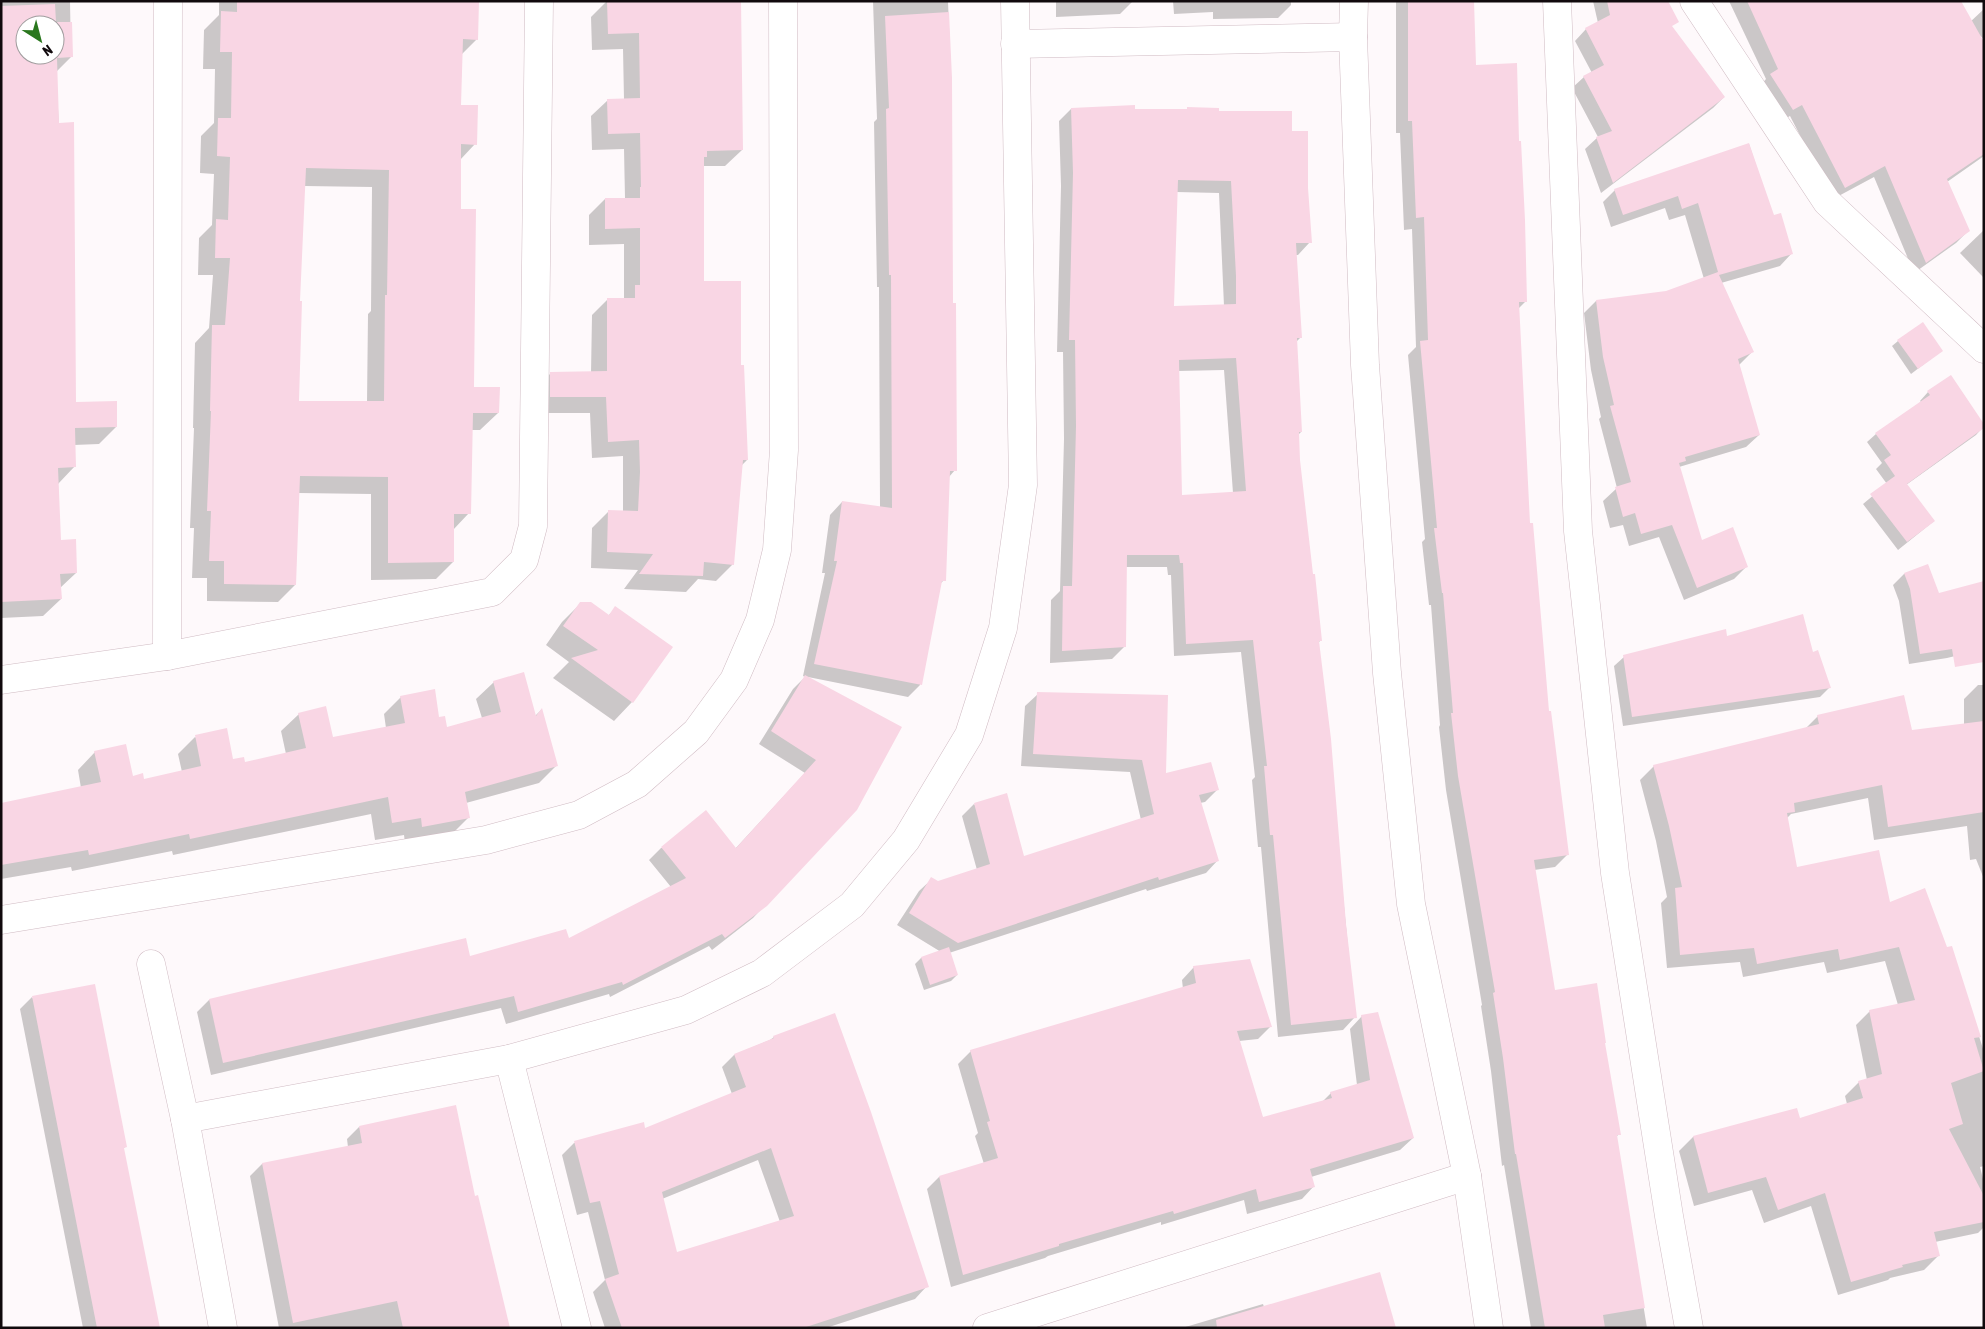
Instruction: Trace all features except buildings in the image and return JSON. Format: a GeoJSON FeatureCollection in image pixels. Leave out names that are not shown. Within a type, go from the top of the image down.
{"type":"FeatureCollection","features":[{"type":"Feature","properties":{"kind":"street"},"geometry":{"type":"LineString","coordinates":[[167,656],[168,1]]}},
{"type":"Feature","properties":{"kind":"street"},"geometry":{"type":"LineString","coordinates":[[1,680],[167,656],[492,592],[524,560],[533,526],[539,1]]}},
{"type":"Feature","properties":{"kind":"street"},"geometry":{"type":"LineString","coordinates":[[1,920],[495,838],[579,815],[637,784],[696,732],[734,680],[760,620],[777,550],[784,450],[783,1]]}},
{"type":"Feature","properties":{"kind":"street"},"geometry":{"type":"LineString","coordinates":[[186,1119],[510,1059],[686,1010],[762,973],[852,905],[906,840],[970,735],[1003,628],[1022,485],[1015,1]]}},
{"type":"Feature","properties":{"kind":"street"},"geometry":{"type":"LineString","coordinates":[[1354,1],[1365,365],[1386,673],[1411,904],[1467,1176],[1489,1328]]}},
{"type":"Feature","properties":{"kind":"street"},"geometry":{"type":"LineString","coordinates":[[1557,1],[1578,531],[1616,873],[1669,1216],[1689,1328]]}},
{"type":"Feature","properties":{"kind":"street"},"geometry":{"type":"LineString","coordinates":[[1694,1],[1827,202],[1984,349]]}},
{"type":"Feature","properties":{"kind":"street"},"geometry":{"type":"LineString","coordinates":[[1015,44],[1354,37]]}},
{"type":"Feature","properties":{"kind":"street"},"geometry":{"type":"LineString","coordinates":[[151,964],[186,1119],[224,1328]]}},
{"type":"Feature","properties":{"kind":"street"},"geometry":{"type":"LineString","coordinates":[[510,1059],[577,1328]]}},
{"type":"Feature","properties":{"kind":"street"},"geometry":{"type":"LineString","coordinates":[[987,1328],[1467,1176]]}}]}
